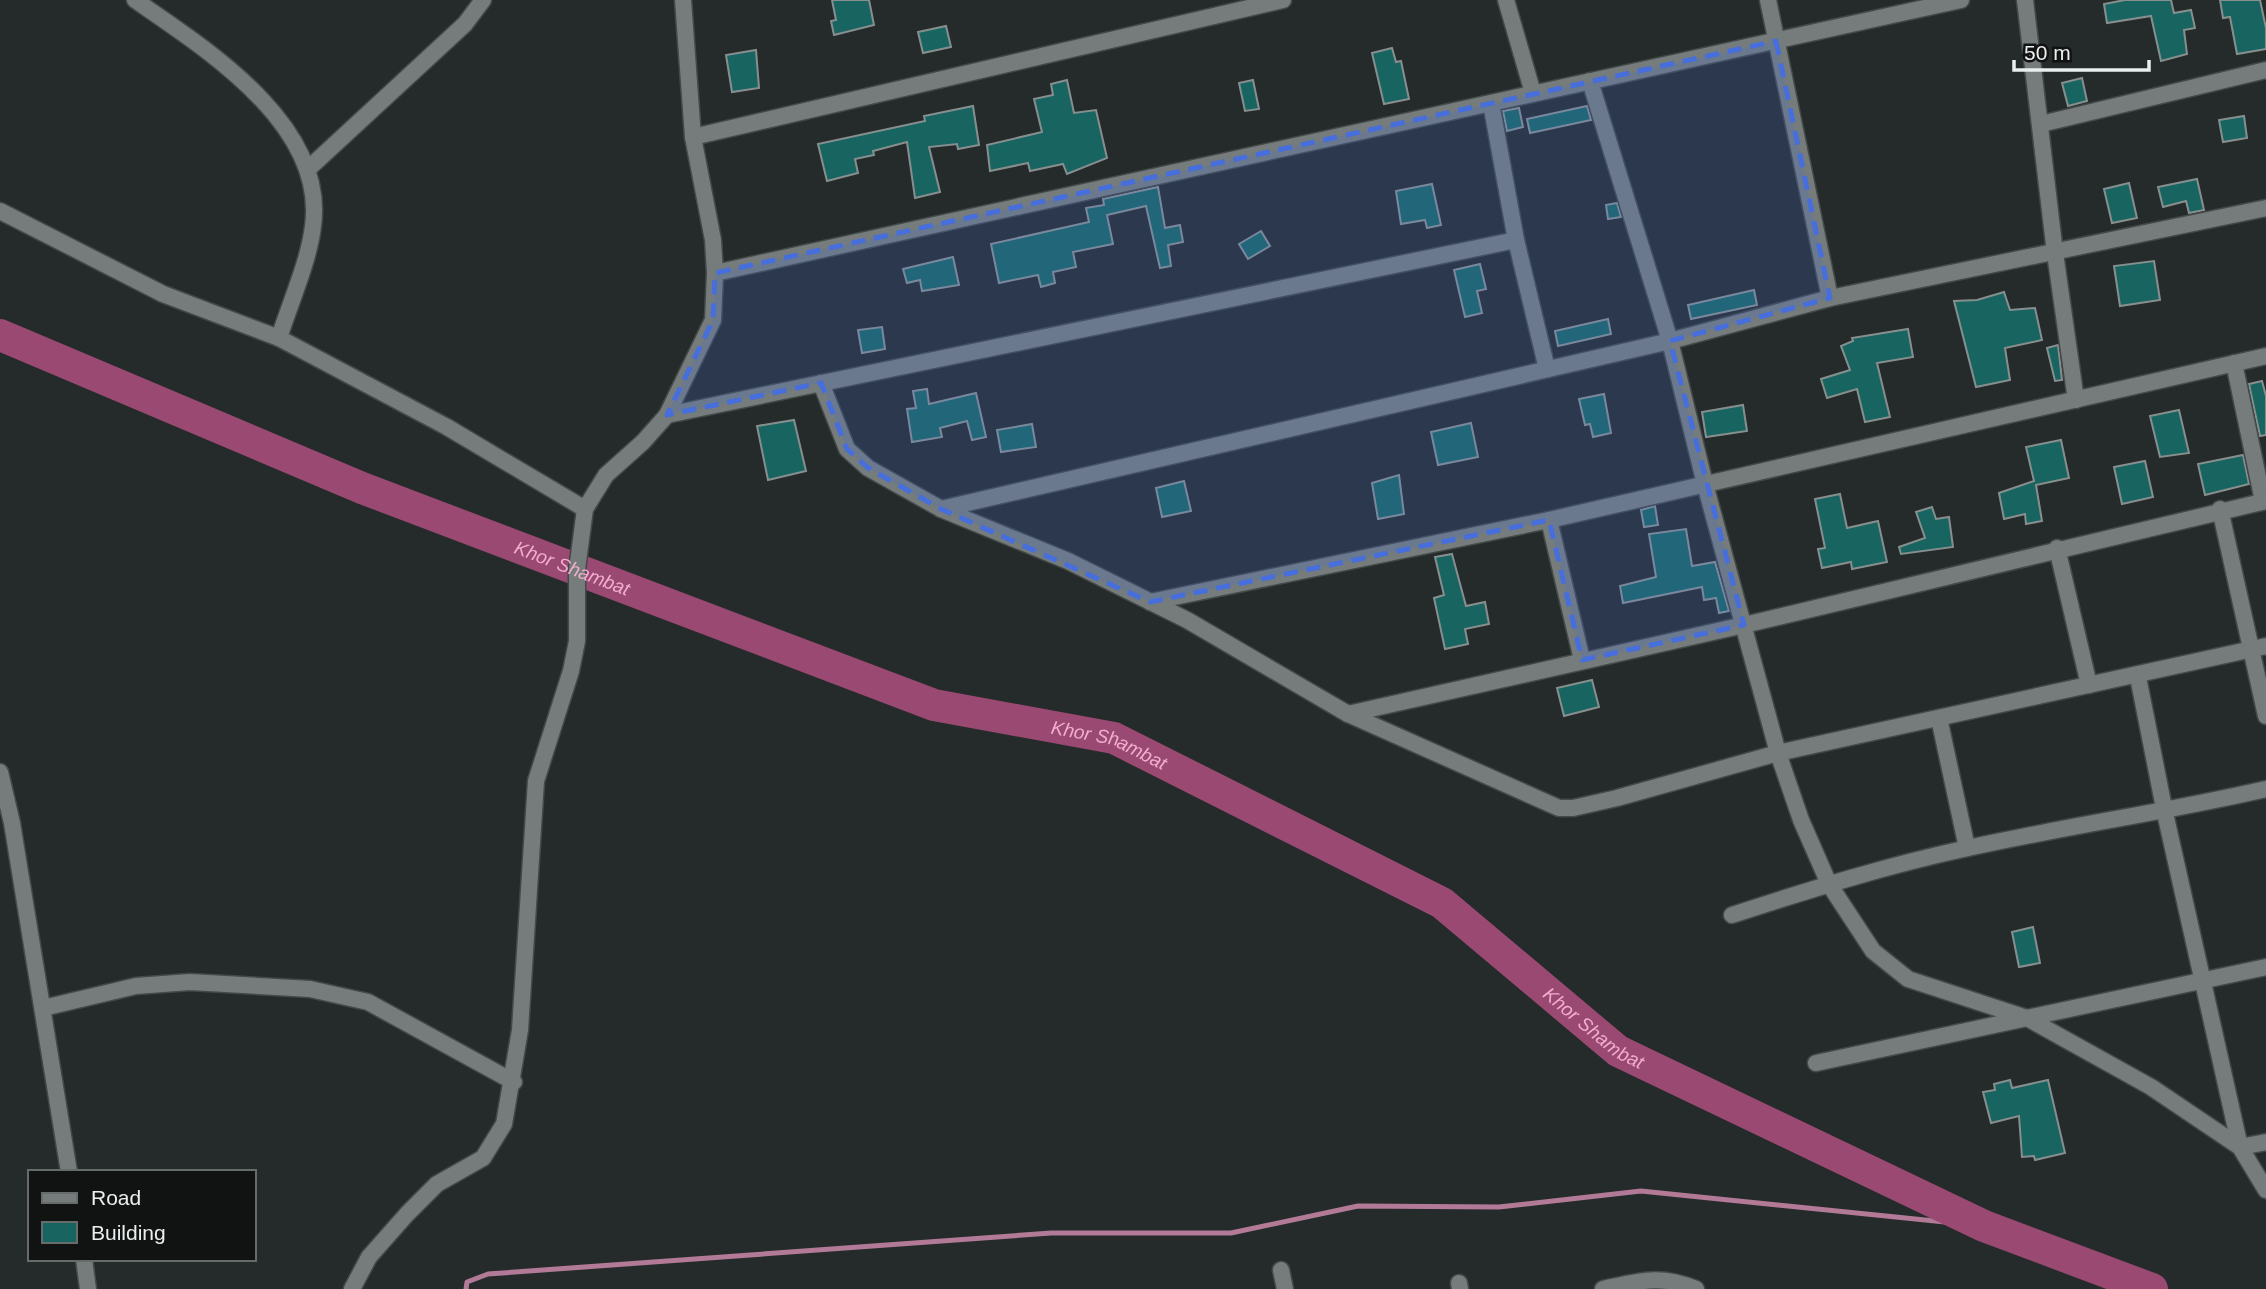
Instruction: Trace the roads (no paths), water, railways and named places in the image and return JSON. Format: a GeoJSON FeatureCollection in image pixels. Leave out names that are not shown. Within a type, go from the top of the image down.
{"type":"FeatureCollection","features":[{"type":"Feature","properties":{"kind":"street"},"geometry":{"type":"LineString","coordinates":[[135,0],[215,55],[270,106],[308,169],[314,200],[313,227],[279,338]]}},
{"type":"Feature","properties":{"kind":"street"},"geometry":{"type":"LineString","coordinates":[[308,169],[465,24],[483,0]]}},
{"type":"Feature","properties":{"kind":"street"},"geometry":{"type":"LineString","coordinates":[[352,1289],[369,1256],[437,1184],[483,1158],[504,1124],[514,1082],[520,1030],[536,781],[571,671],[577,641],[578,570],[585,509],[606,475],[643,442],[667,415],[713,320],[716,273],[713,240],[693,137],[684,0]]}},
{"type":"Feature","properties":{"kind":"street"},"geometry":{"type":"LineString","coordinates":[[693,137],[1283,0]]}},
{"type":"Feature","properties":{"kind":"street"},"geometry":{"type":"LineString","coordinates":[[1506,0],[1533,93]]}},
{"type":"Feature","properties":{"kind":"street"},"geometry":{"type":"LineString","coordinates":[[1768,0],[1830,298]]}},
{"type":"Feature","properties":{"kind":"street"},"geometry":{"type":"LineString","coordinates":[[716,273],[1961,0]]}},
{"type":"Feature","properties":{"kind":"street"},"geometry":{"type":"LineString","coordinates":[[2025,0],[2055,253],[2076,400]]}},
{"type":"Feature","properties":{"kind":"street"},"geometry":{"type":"LineString","coordinates":[[2041,124],[2266,70]]}},
{"type":"Feature","properties":{"kind":"street"},"geometry":{"type":"LineString","coordinates":[[1590,81],[1671,341],[1705,484],[1778,753],[1801,820],[1829,884],[1873,951],[1908,979],[2027,1018],[2151,1087],[2240,1147],[2266,1142]]}},
{"type":"Feature","properties":{"kind":"street"},"geometry":{"type":"LineString","coordinates":[[1491,103],[1516,240],[1548,369]]}},
{"type":"Feature","properties":{"kind":"street"},"geometry":{"type":"LineString","coordinates":[[941,509],[1671,341],[1830,298],[2266,208]]}},
{"type":"Feature","properties":{"kind":"street"},"geometry":{"type":"LineString","coordinates":[[0,211],[163,294],[279,338],[447,427],[585,509]]}},
{"type":"Feature","properties":{"kind":"street"},"geometry":{"type":"LineString","coordinates":[[667,415],[1516,240]]}},
{"type":"Feature","properties":{"kind":"street"},"geometry":{"type":"LineString","coordinates":[[1150,602],[1549,520],[2266,356]]}},
{"type":"Feature","properties":{"kind":"street"},"geometry":{"type":"LineString","coordinates":[[1348,714],[1744,625],[2220,509],[2265,501],[2234,363]]}},
{"type":"Feature","properties":{"kind":"street"},"geometry":{"type":"LineString","coordinates":[[821,383],[847,449],[868,468],[941,509],[1069,561],[1150,602],[1348,714],[1559,807],[1573,808],[1617,798],[1778,753],[2089,685],[2138,677],[2259,648]]}},
{"type":"Feature","properties":{"kind":"street"},"geometry":{"type":"LineString","coordinates":[[2220,509],[2259,648],[2266,716]]}},
{"type":"Feature","properties":{"kind":"street"},"geometry":{"type":"LineString","coordinates":[[1549,520],[1582,660]]}},
{"type":"Feature","properties":{"kind":"street"},"geometry":{"type":"LineString","coordinates":[[2057,548],[2089,685]]}},
{"type":"Feature","properties":{"kind":"street"},"geometry":{"type":"LineString","coordinates":[[2138,677],[2165,813],[2240,1147],[2266,1191]]}},
{"type":"Feature","properties":{"kind":"street"},"geometry":{"type":"LineString","coordinates":[[1939,718],[1967,848]]}},
{"type":"Feature","properties":{"kind":"street"},"geometry":{"type":"LineString","coordinates":[[0,772],[12,823],[69,1170]]}},
{"type":"Feature","properties":{"kind":"street"},"geometry":{"type":"LineString","coordinates":[[1732,915],[1829,884],[1967,848],[2165,813],[2266,789]]}},
{"type":"Feature","properties":{"kind":"street"},"geometry":{"type":"LineString","coordinates":[[1816,1063],[2266,967]]}},
{"type":"Feature","properties":{"kind":"street"},"geometry":{"type":"LineString","coordinates":[[43,1008],[136,986],[190,982],[310,989],[368,1002],[514,1082]]}},
{"type":"Feature","properties":{"kind":"street"},"geometry":{"type":"LineString","coordinates":[[84,1261],[88,1289]]}},
{"type":"Feature","properties":{"kind":"street"},"geometry":{"type":"LineString","coordinates":[[1281,1270],[1285,1289]]}},
{"type":"Feature","properties":{"kind":"street"},"geometry":{"type":"LineString","coordinates":[[1603,1289],[1650,1279],[1673,1279],[1696,1289]]}},
{"type":"Feature","properties":{"kind":"waterway","name":"Khor Shambat"},"geometry":{"type":"LineString","coordinates":[[0,335],[362,488],[934,705],[1114,738],[1442,903],[1618,1051],[1984,1226],[2152,1289]]}},
{"type":"Feature","properties":{"kind":"waterway"},"geometry":{"type":"LineString","coordinates":[[466,1289],[467,1282],[488,1274],[1051,1233],[1231,1233],[1358,1206],[1499,1207],[1641,1191],[1984,1226]]}}]}
